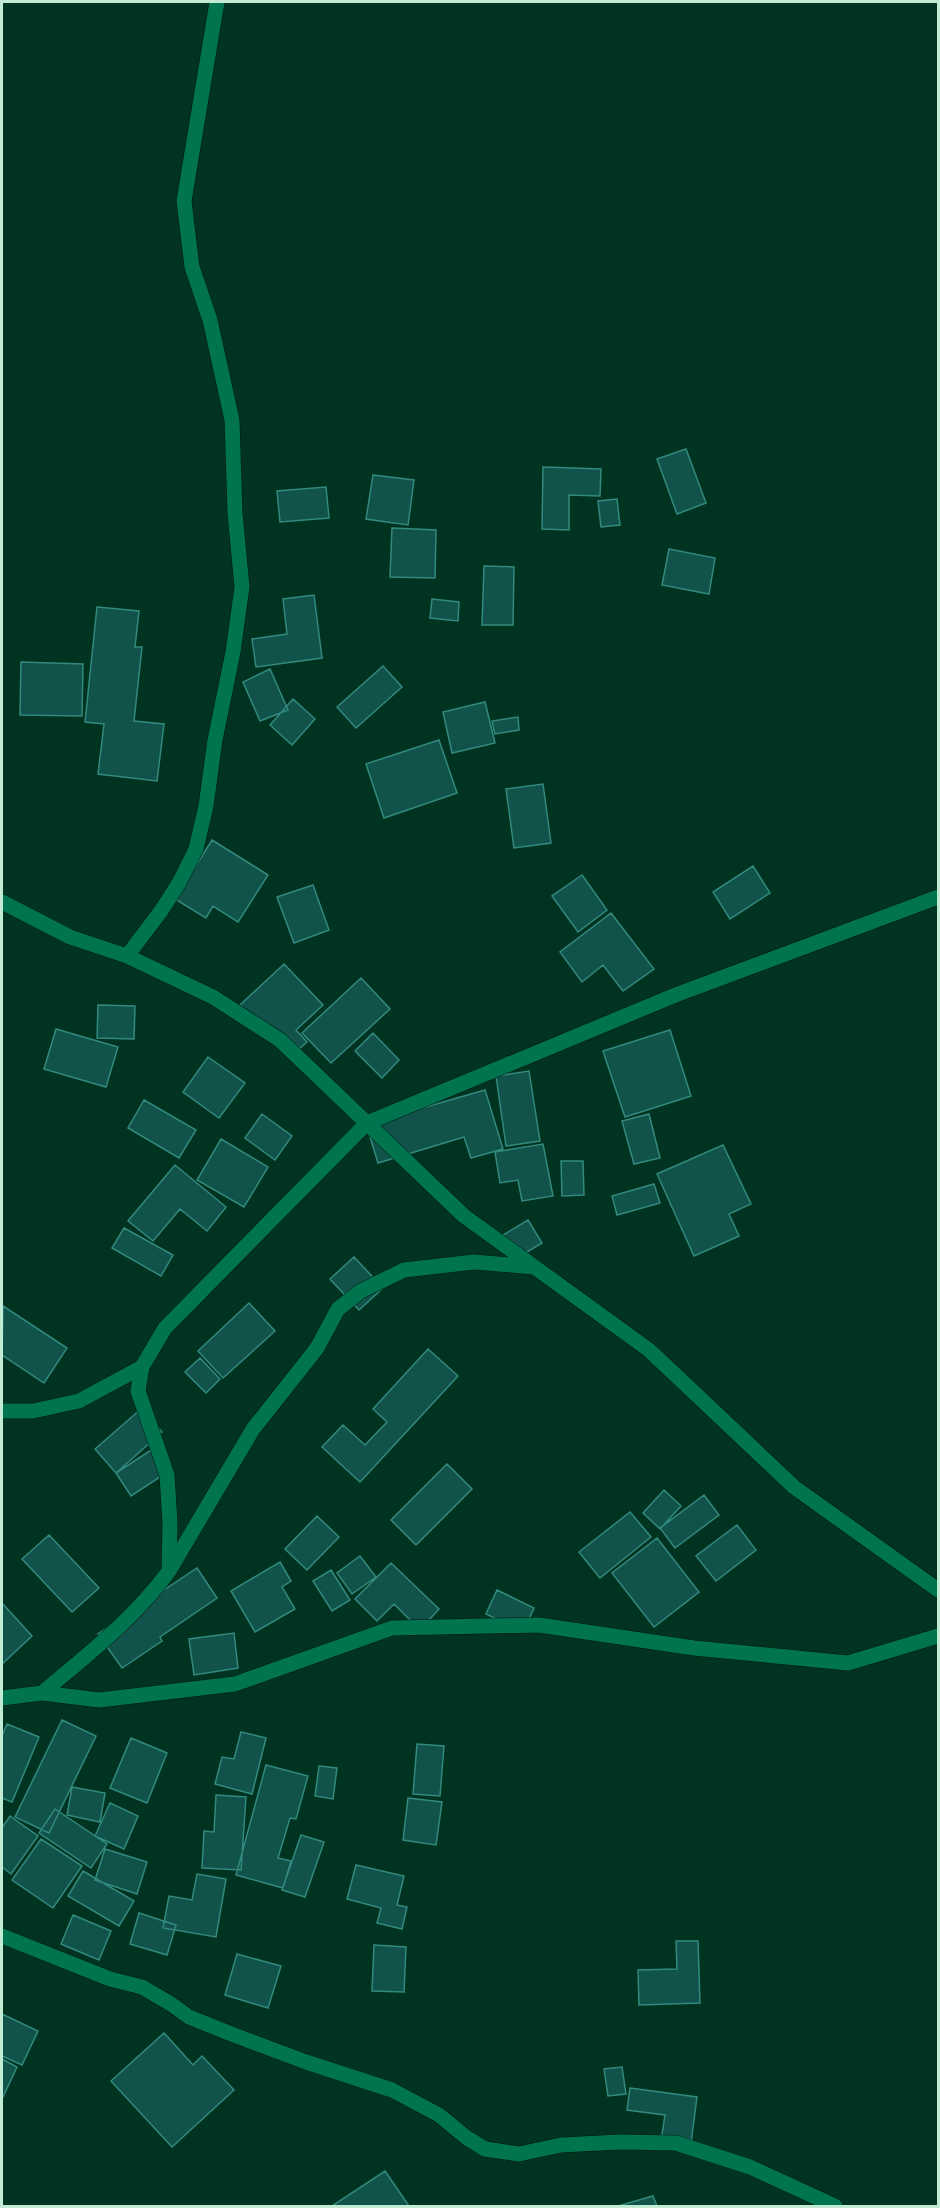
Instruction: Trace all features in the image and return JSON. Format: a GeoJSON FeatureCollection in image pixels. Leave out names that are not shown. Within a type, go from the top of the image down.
{"type":"FeatureCollection","features":[{"type":"Feature","properties":{"kind":"street"},"geometry":{"type":"LineString","coordinates":[[127,956],[179,883],[195,849],[206,806],[215,740],[233,652],[242,587],[235,513],[232,420],[210,320],[192,267],[184,201],[217,2]]}},
{"type":"Feature","properties":{"kind":"street"},"geometry":{"type":"LineString","coordinates":[[169,1571],[170,1523],[167,1475],[138,1390],[142,1367],[165,1328],[367,1123],[678,994],[939,897]]}},
{"type":"Feature","properties":{"kind":"street"},"geometry":{"type":"LineString","coordinates":[[2,902],[70,937],[127,956],[213,998],[280,1040],[464,1216],[649,1350],[794,1487],[939,1590]]}},
{"type":"Feature","properties":{"kind":"street"},"geometry":{"type":"LineString","coordinates":[[42,1693],[109,1637],[153,1593],[169,1571],[253,1429],[317,1348],[338,1309],[361,1291],[404,1270],[474,1262],[534,1267]]}},
{"type":"Feature","properties":{"kind":"street"},"geometry":{"type":"LineString","coordinates":[[2,1411],[33,1411],[79,1401],[142,1367]]}},
{"type":"Feature","properties":{"kind":"street"},"geometry":{"type":"LineString","coordinates":[[2,1698],[42,1693],[99,1700],[235,1684],[392,1628],[540,1625],[694,1648],[848,1663],[939,1636]]}},
{"type":"Feature","properties":{"kind":"street"},"geometry":{"type":"LineString","coordinates":[[2,1936],[110,1979],[142,1987],[189,2017],[234,2035],[306,2062],[392,2090],[439,2115],[467,2138],[485,2148],[519,2154],[561,2145],[619,2142],[676,2143],[750,2167],[810,2200],[835,2206]]}},
{"type":"Feature","properties":{"kind":"building"},"geometry":{"type":"Polygon","coordinates":[[[686,449],[706,503],[677,514],[657,459],[686,449]]]}},
{"type":"Feature","properties":{"kind":"building"},"geometry":{"type":"Polygon","coordinates":[[[543,467],[601,469],[600,496],[569,495],[569,530],[542,529],[543,467]]]}},
{"type":"Feature","properties":{"kind":"building"},"geometry":{"type":"Polygon","coordinates":[[[373,475],[414,480],[408,525],[366,519],[373,475]]]}},
{"type":"Feature","properties":{"kind":"building"},"geometry":{"type":"Polygon","coordinates":[[[326,487],[329,518],[280,522],[277,491],[326,487]]]}},
{"type":"Feature","properties":{"kind":"building"},"geometry":{"type":"Polygon","coordinates":[[[617,499],[620,525],[601,527],[598,501],[617,499]]]}},
{"type":"Feature","properties":{"kind":"building"},"geometry":{"type":"Polygon","coordinates":[[[392,528],[436,530],[435,578],[390,577],[392,528]]]}},
{"type":"Feature","properties":{"kind":"building"},"geometry":{"type":"Polygon","coordinates":[[[669,549],[715,558],[709,594],[662,585],[669,549]]]}},
{"type":"Feature","properties":{"kind":"building"},"geometry":{"type":"Polygon","coordinates":[[[484,566],[514,567],[513,625],[482,625],[484,566]]]}},
{"type":"Feature","properties":{"kind":"building"},"geometry":{"type":"Polygon","coordinates":[[[314,595],[322,658],[256,667],[252,639],[287,634],[283,599],[314,595]]]}},
{"type":"Feature","properties":{"kind":"building"},"geometry":{"type":"Polygon","coordinates":[[[432,599],[459,602],[458,621],[430,618],[432,599]]]}},
{"type":"Feature","properties":{"kind":"building"},"geometry":{"type":"Polygon","coordinates":[[[97,607],[139,611],[135,647],[142,647],[134,721],[164,724],[157,781],[98,774],[104,724],[85,722],[97,607]]]}},
{"type":"Feature","properties":{"kind":"building"},"geometry":{"type":"Polygon","coordinates":[[[21,662],[83,664],[82,716],[20,715],[21,662]]]}},
{"type":"Feature","properties":{"kind":"building"},"geometry":{"type":"Polygon","coordinates":[[[383,666],[402,687],[356,728],[337,707],[383,666]]]}},
{"type":"Feature","properties":{"kind":"building"},"geometry":{"type":"Polygon","coordinates":[[[270,669],[288,710],[260,721],[243,682],[270,669]]]}},
{"type":"Feature","properties":{"kind":"building"},"geometry":{"type":"Polygon","coordinates":[[[293,699],[315,719],[292,745],[270,725],[293,699]]]}},
{"type":"Feature","properties":{"kind":"building"},"geometry":{"type":"Polygon","coordinates":[[[485,702],[495,743],[452,753],[443,712],[485,702]]]}},
{"type":"Feature","properties":{"kind":"building"},"geometry":{"type":"Polygon","coordinates":[[[518,717],[519,730],[495,734],[492,721],[518,717]]]}},
{"type":"Feature","properties":{"kind":"building"},"geometry":{"type":"Polygon","coordinates":[[[439,740],[457,793],[384,818],[366,764],[439,740]]]}},
{"type":"Feature","properties":{"kind":"building"},"geometry":{"type":"Polygon","coordinates":[[[543,784],[551,843],[514,848],[506,789],[543,784]]]}},
{"type":"Feature","properties":{"kind":"building"},"geometry":{"type":"Polygon","coordinates":[[[212,840],[268,875],[238,922],[213,906],[206,918],[175,899],[212,840]]]}},
{"type":"Feature","properties":{"kind":"building"},"geometry":{"type":"Polygon","coordinates":[[[753,866],[770,893],[730,919],[713,892],[753,866]]]}},
{"type":"Feature","properties":{"kind":"building"},"geometry":{"type":"Polygon","coordinates":[[[582,875],[607,910],[578,932],[552,896],[582,875]]]}},
{"type":"Feature","properties":{"kind":"building"},"geometry":{"type":"Polygon","coordinates":[[[313,885],[329,930],[294,943],[277,897],[313,885]]]}},
{"type":"Feature","properties":{"kind":"building"},"geometry":{"type":"Polygon","coordinates":[[[611,913],[654,969],[623,991],[603,965],[582,982],[560,952],[611,913]]]}},
{"type":"Feature","properties":{"kind":"building"},"geometry":{"type":"Polygon","coordinates":[[[284,964],[323,1005],[296,1030],[307,1042],[289,1058],[240,1005],[284,964]]]}},
{"type":"Feature","properties":{"kind":"building"},"geometry":{"type":"Polygon","coordinates":[[[361,978],[390,1009],[331,1063],[302,1033],[361,978]]]}},
{"type":"Feature","properties":{"kind":"building"},"geometry":{"type":"Polygon","coordinates":[[[98,1005],[135,1006],[134,1039],[97,1038],[98,1005]]]}},
{"type":"Feature","properties":{"kind":"building"},"geometry":{"type":"Polygon","coordinates":[[[56,1029],[118,1047],[106,1087],[44,1069],[56,1029]]]}},
{"type":"Feature","properties":{"kind":"building"},"geometry":{"type":"Polygon","coordinates":[[[670,1030],[691,1096],[625,1117],[603,1051],[670,1030]]]}},
{"type":"Feature","properties":{"kind":"building"},"geometry":{"type":"Polygon","coordinates":[[[373,1033],[399,1060],[382,1078],[355,1051],[373,1033]]]}},
{"type":"Feature","properties":{"kind":"building"},"geometry":{"type":"Polygon","coordinates":[[[208,1057],[245,1083],[219,1118],[183,1092],[208,1057]]]}},
{"type":"Feature","properties":{"kind":"building"},"geometry":{"type":"Polygon","coordinates":[[[529,1071],[540,1141],[506,1146],[496,1076],[529,1071]]]}},
{"type":"Feature","properties":{"kind":"building"},"geometry":{"type":"Polygon","coordinates":[[[485,1090],[503,1149],[471,1158],[464,1137],[378,1163],[366,1124],[485,1090]]]}},
{"type":"Feature","properties":{"kind":"building"},"geometry":{"type":"Polygon","coordinates":[[[144,1100],[196,1130],[179,1158],[128,1128],[144,1100]]]}},
{"type":"Feature","properties":{"kind":"building"},"geometry":{"type":"Polygon","coordinates":[[[262,1114],[292,1136],[275,1160],[245,1138],[262,1114]]]}},
{"type":"Feature","properties":{"kind":"building"},"geometry":{"type":"Polygon","coordinates":[[[649,1114],[660,1158],[634,1164],[622,1121],[649,1114]]]}},
{"type":"Feature","properties":{"kind":"building"},"geometry":{"type":"Polygon","coordinates":[[[221,1139],[268,1167],[244,1207],[197,1180],[221,1139]]]}},
{"type":"Feature","properties":{"kind":"building"},"geometry":{"type":"Polygon","coordinates":[[[543,1144],[553,1196],[522,1201],[518,1180],[500,1183],[495,1152],[543,1144]]]}},
{"type":"Feature","properties":{"kind":"building"},"geometry":{"type":"Polygon","coordinates":[[[723,1145],[751,1204],[729,1214],[739,1236],[694,1256],[657,1174],[723,1145]]]}},
{"type":"Feature","properties":{"kind":"building"},"geometry":{"type":"Polygon","coordinates":[[[561,1161],[583,1161],[584,1195],[562,1196],[561,1161]]]}},
{"type":"Feature","properties":{"kind":"building"},"geometry":{"type":"Polygon","coordinates":[[[175,1165],[226,1207],[207,1231],[180,1209],[153,1241],[128,1221],[175,1165]]]}},
{"type":"Feature","properties":{"kind":"building"},"geometry":{"type":"Polygon","coordinates":[[[654,1184],[660,1203],[617,1215],[612,1196],[654,1184]]]}},
{"type":"Feature","properties":{"kind":"building"},"geometry":{"type":"Polygon","coordinates":[[[528,1220],[542,1243],[512,1261],[498,1238],[528,1220]]]}},
{"type":"Feature","properties":{"kind":"building"},"geometry":{"type":"Polygon","coordinates":[[[124,1228],[173,1255],[161,1276],[112,1248],[124,1228]]]}},
{"type":"Feature","properties":{"kind":"building"},"geometry":{"type":"Polygon","coordinates":[[[354,1257],[383,1288],[359,1310],[330,1279],[354,1257]]]}},
{"type":"Feature","properties":{"kind":"building"},"geometry":{"type":"Polygon","coordinates":[[[249,1303],[275,1331],[223,1378],[198,1351],[249,1303]]]}},
{"type":"Feature","properties":{"kind":"building"},"geometry":{"type":"Polygon","coordinates":[[[3,1306],[67,1348],[44,1383],[2,1355],[3,1306]]]}},
{"type":"Feature","properties":{"kind":"building"},"geometry":{"type":"Polygon","coordinates":[[[428,1349],[458,1376],[360,1482],[322,1447],[343,1425],[365,1445],[387,1422],[373,1409],[428,1349]]]}},
{"type":"Feature","properties":{"kind":"building"},"geometry":{"type":"Polygon","coordinates":[[[200,1358],[220,1379],[206,1393],[185,1372],[200,1358]]]}},
{"type":"Feature","properties":{"kind":"building"},"geometry":{"type":"Polygon","coordinates":[[[141,1409],[162,1432],[116,1473],[95,1449],[141,1409]]]}},
{"type":"Feature","properties":{"kind":"building"},"geometry":{"type":"Polygon","coordinates":[[[151,1450],[166,1473],[131,1496],[116,1473],[151,1450]]]}},
{"type":"Feature","properties":{"kind":"building"},"geometry":{"type":"Polygon","coordinates":[[[447,1464],[472,1489],[416,1545],[391,1520],[447,1464]]]}},
{"type":"Feature","properties":{"kind":"building"},"geometry":{"type":"Polygon","coordinates":[[[664,1490],[681,1506],[660,1529],[643,1513],[664,1490]]]}},
{"type":"Feature","properties":{"kind":"building"},"geometry":{"type":"Polygon","coordinates":[[[704,1495],[719,1515],[675,1548],[660,1528],[704,1495]]]}},
{"type":"Feature","properties":{"kind":"building"},"geometry":{"type":"Polygon","coordinates":[[[630,1512],[651,1537],[600,1578],[579,1552],[630,1512]]]}},
{"type":"Feature","properties":{"kind":"building"},"geometry":{"type":"Polygon","coordinates":[[[317,1516],[339,1537],[307,1570],[285,1549],[317,1516]]]}},
{"type":"Feature","properties":{"kind":"building"},"geometry":{"type":"Polygon","coordinates":[[[737,1525],[756,1550],[716,1581],[696,1556],[737,1525]]]}},
{"type":"Feature","properties":{"kind":"building"},"geometry":{"type":"Polygon","coordinates":[[[49,1535],[99,1588],[72,1612],[22,1559],[49,1535]]]}},
{"type":"Feature","properties":{"kind":"building"},"geometry":{"type":"Polygon","coordinates":[[[657,1538],[699,1592],[654,1627],[612,1573],[657,1538]]]}},
{"type":"Feature","properties":{"kind":"building"},"geometry":{"type":"Polygon","coordinates":[[[360,1556],[376,1577],[352,1594],[337,1573],[360,1556]]]}},
{"type":"Feature","properties":{"kind":"building"},"geometry":{"type":"Polygon","coordinates":[[[280,1562],[291,1581],[282,1587],[295,1609],[255,1632],[231,1591],[280,1562]]]}},
{"type":"Feature","properties":{"kind":"building"},"geometry":{"type":"Polygon","coordinates":[[[391,1563],[439,1609],[420,1630],[394,1604],[377,1621],[355,1599],[391,1563]]]}},
{"type":"Feature","properties":{"kind":"building"},"geometry":{"type":"Polygon","coordinates":[[[197,1568],[217,1598],[160,1637],[162,1641],[122,1668],[98,1634],[197,1568]]]}},
{"type":"Feature","properties":{"kind":"building"},"geometry":{"type":"Polygon","coordinates":[[[331,1570],[350,1600],[332,1611],[313,1581],[331,1570]]]}},
{"type":"Feature","properties":{"kind":"building"},"geometry":{"type":"Polygon","coordinates":[[[497,1590],[534,1608],[523,1632],[486,1614],[497,1590]]]}},
{"type":"Feature","properties":{"kind":"building"},"geometry":{"type":"Polygon","coordinates":[[[2,1603],[32,1636],[2,1664],[2,1603]]]}},
{"type":"Feature","properties":{"kind":"building"},"geometry":{"type":"Polygon","coordinates":[[[234,1633],[238,1668],[194,1675],[189,1639],[234,1633]]]}},
{"type":"Feature","properties":{"kind":"building"},"geometry":{"type":"Polygon","coordinates":[[[62,1720],[96,1736],[49,1833],[15,1817],[62,1720]]]}},
{"type":"Feature","properties":{"kind":"building"},"geometry":{"type":"Polygon","coordinates":[[[7,1724],[39,1737],[12,1802],[2,1798],[2,1736],[7,1724]]]}},
{"type":"Feature","properties":{"kind":"building"},"geometry":{"type":"Polygon","coordinates":[[[241,1732],[266,1738],[252,1794],[215,1784],[222,1757],[234,1759],[241,1732]]]}},
{"type":"Feature","properties":{"kind":"building"},"geometry":{"type":"Polygon","coordinates":[[[131,1738],[167,1753],[147,1803],[110,1788],[131,1738]]]}},
{"type":"Feature","properties":{"kind":"building"},"geometry":{"type":"Polygon","coordinates":[[[417,1744],[444,1746],[440,1796],[413,1794],[417,1744]]]}},
{"type":"Feature","properties":{"kind":"building"},"geometry":{"type":"Polygon","coordinates":[[[266,1765],[308,1776],[296,1819],[290,1818],[278,1858],[291,1861],[283,1888],[236,1875],[266,1765]]]}},
{"type":"Feature","properties":{"kind":"building"},"geometry":{"type":"Polygon","coordinates":[[[319,1766],[337,1768],[333,1799],[315,1796],[319,1766]]]}},
{"type":"Feature","properties":{"kind":"building"},"geometry":{"type":"Polygon","coordinates":[[[72,1787],[105,1793],[100,1822],[67,1815],[72,1787]]]}},
{"type":"Feature","properties":{"kind":"building"},"geometry":{"type":"Polygon","coordinates":[[[216,1795],[246,1797],[241,1870],[202,1868],[204,1831],[214,1832],[216,1795]]]}},
{"type":"Feature","properties":{"kind":"building"},"geometry":{"type":"Polygon","coordinates":[[[408,1798],[442,1802],[436,1845],[403,1840],[408,1798]]]}},
{"type":"Feature","properties":{"kind":"building"},"geometry":{"type":"Polygon","coordinates":[[[110,1803],[138,1816],[124,1849],[95,1836],[110,1803]]]}},
{"type":"Feature","properties":{"kind":"building"},"geometry":{"type":"Polygon","coordinates":[[[55,1809],[107,1844],[91,1868],[39,1833],[55,1809]]]}},
{"type":"Feature","properties":{"kind":"building"},"geometry":{"type":"Polygon","coordinates":[[[10,1816],[38,1836],[11,1874],[2,1867],[2,1828],[10,1816]]]}},
{"type":"Feature","properties":{"kind":"building"},"geometry":{"type":"Polygon","coordinates":[[[301,1835],[324,1842],[305,1897],[282,1890],[301,1835]]]}},
{"type":"Feature","properties":{"kind":"building"},"geometry":{"type":"Polygon","coordinates":[[[41,1839],[82,1866],[53,1908],[12,1880],[41,1839]]]}},
{"type":"Feature","properties":{"kind":"building"},"geometry":{"type":"Polygon","coordinates":[[[105,1849],[147,1862],[137,1894],[95,1880],[105,1849]]]}},
{"type":"Feature","properties":{"kind":"building"},"geometry":{"type":"Polygon","coordinates":[[[356,1865],[404,1876],[397,1905],[407,1907],[402,1929],[377,1923],[381,1908],[347,1899],[356,1865]]]}},
{"type":"Feature","properties":{"kind":"building"},"geometry":{"type":"Polygon","coordinates":[[[83,1871],[134,1901],[119,1926],[68,1896],[83,1871]]]}},
{"type":"Feature","properties":{"kind":"building"},"geometry":{"type":"Polygon","coordinates":[[[197,1874],[226,1879],[216,1937],[163,1928],[169,1896],[192,1900],[197,1874]]]}},
{"type":"Feature","properties":{"kind":"building"},"geometry":{"type":"Polygon","coordinates":[[[139,1913],[176,1925],[167,1955],[130,1944],[139,1913]]]}},
{"type":"Feature","properties":{"kind":"building"},"geometry":{"type":"Polygon","coordinates":[[[73,1915],[111,1931],[99,1960],[61,1944],[73,1915]]]}},
{"type":"Feature","properties":{"kind":"building"},"geometry":{"type":"Polygon","coordinates":[[[676,1941],[698,1941],[700,2003],[639,2005],[638,1970],[677,1969],[676,1941]]]}},
{"type":"Feature","properties":{"kind":"building"},"geometry":{"type":"Polygon","coordinates":[[[374,1945],[406,1947],[404,1992],[372,1991],[374,1945]]]}},
{"type":"Feature","properties":{"kind":"building"},"geometry":{"type":"Polygon","coordinates":[[[237,1954],[281,1966],[268,2008],[225,1995],[237,1954]]]}},
{"type":"Feature","properties":{"kind":"building"},"geometry":{"type":"Polygon","coordinates":[[[2,2014],[38,2031],[22,2065],[2,2056],[2,2014]]]}},
{"type":"Feature","properties":{"kind":"building"},"geometry":{"type":"Polygon","coordinates":[[[164,2033],[193,2065],[202,2056],[234,2090],[172,2147],[111,2081],[164,2033]]]}},
{"type":"Feature","properties":{"kind":"building"},"geometry":{"type":"Polygon","coordinates":[[[2,2059],[17,2067],[2,2099],[2,2059]]]}},
{"type":"Feature","properties":{"kind":"building"},"geometry":{"type":"Polygon","coordinates":[[[622,2067],[626,2094],[608,2096],[604,2069],[622,2067]]]}},
{"type":"Feature","properties":{"kind":"building"},"geometry":{"type":"Polygon","coordinates":[[[630,2088],[697,2097],[690,2151],[660,2147],[665,2115],[627,2110],[630,2088]]]}},
{"type":"Feature","properties":{"kind":"building"},"geometry":{"type":"Polygon","coordinates":[[[385,2171],[409,2206],[332,2206],[385,2171]]]}},
{"type":"Feature","properties":{"kind":"building"},"geometry":{"type":"Polygon","coordinates":[[[653,2196],[657,2206],[618,2206],[653,2196]]]}}]}
